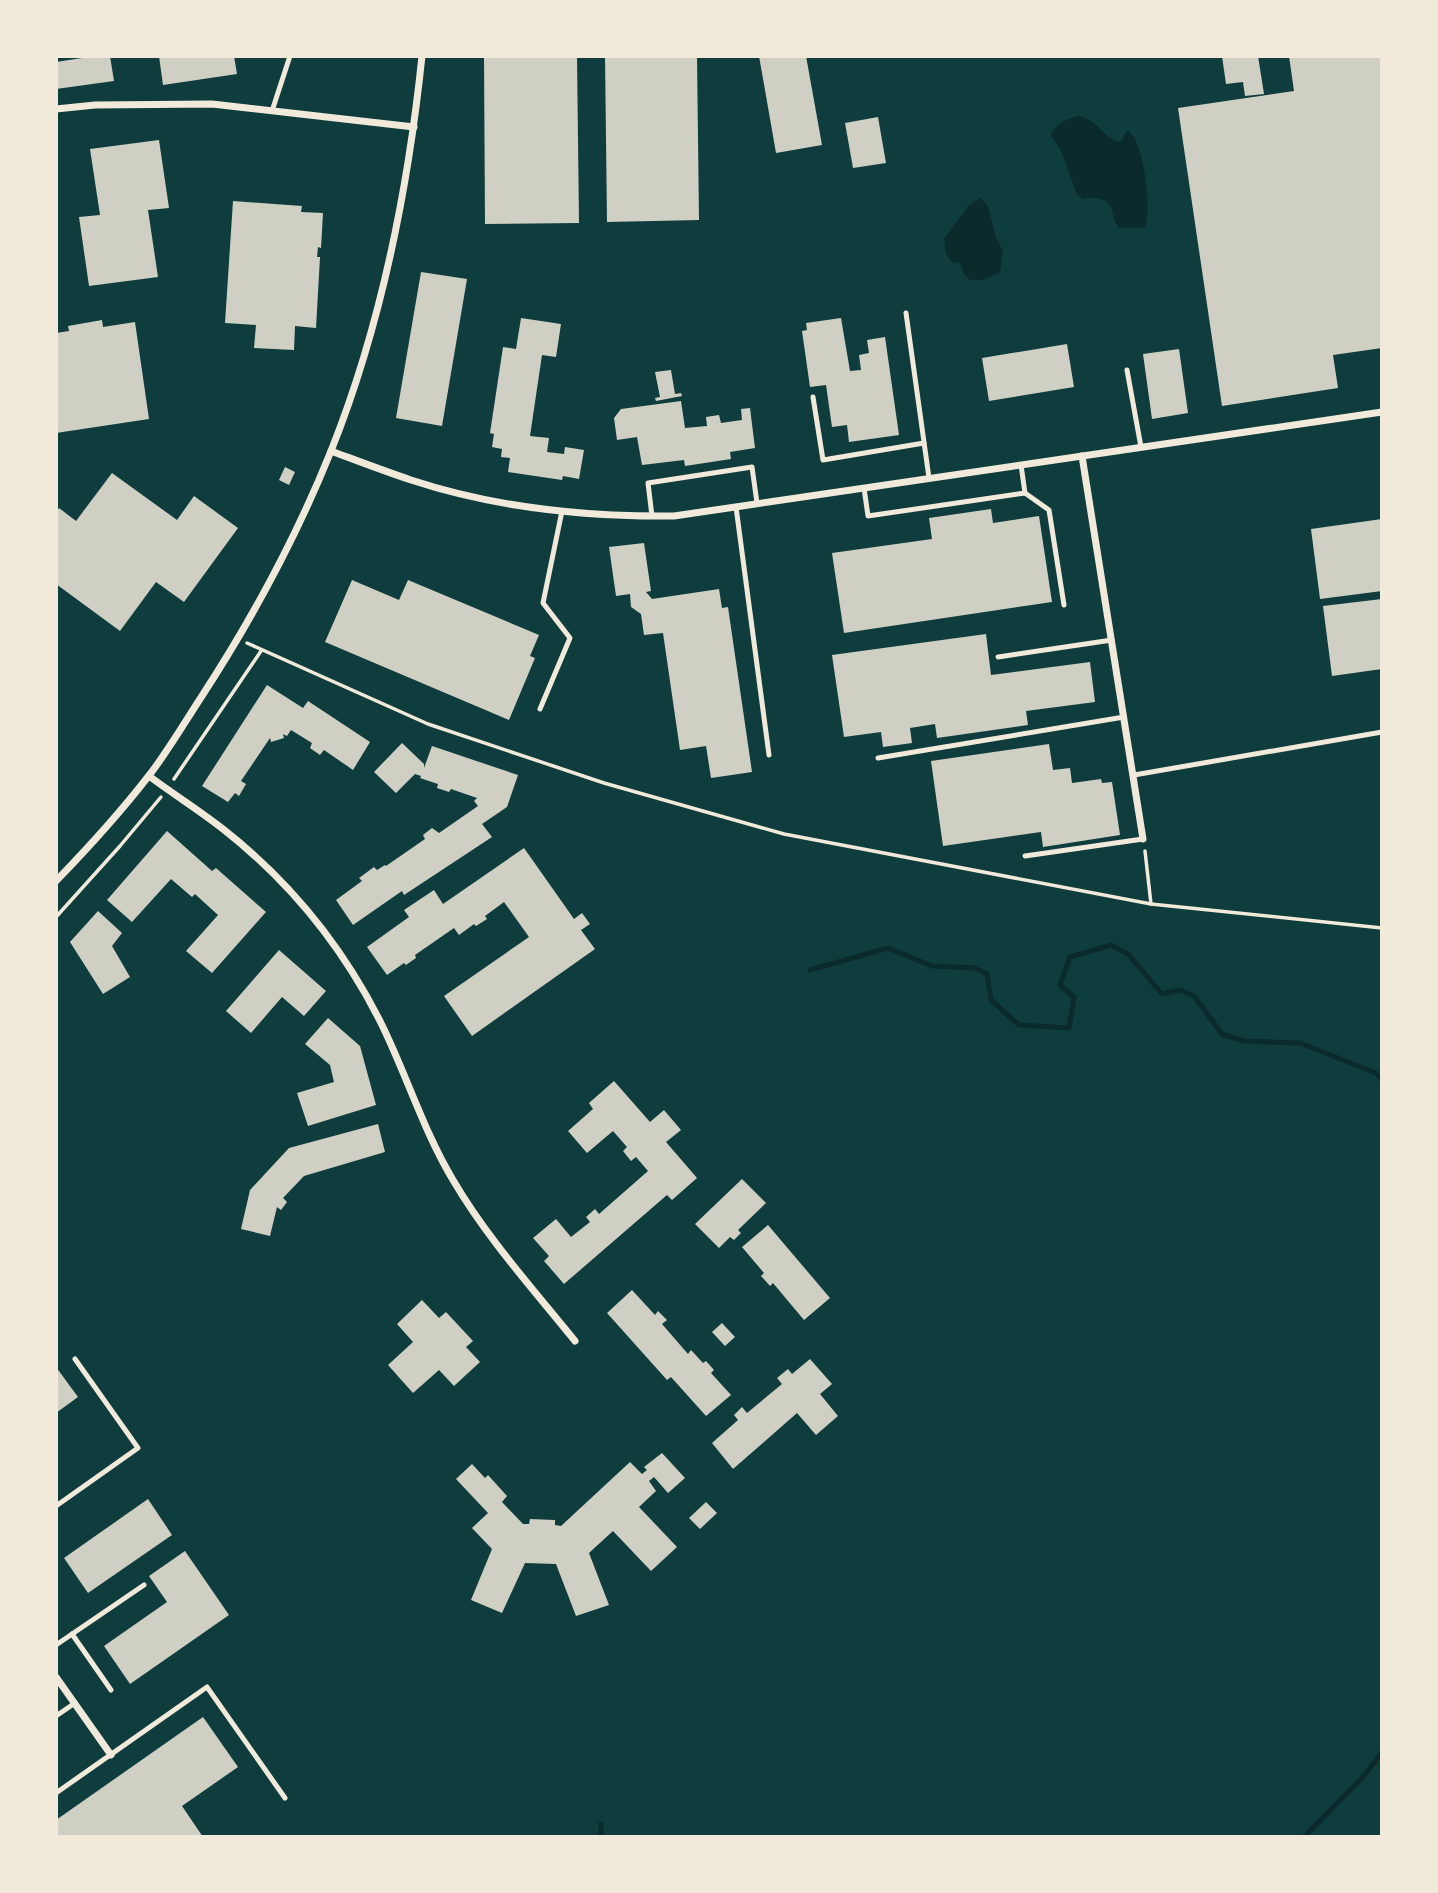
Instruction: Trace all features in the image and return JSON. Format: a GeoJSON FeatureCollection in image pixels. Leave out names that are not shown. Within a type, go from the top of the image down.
{"type":"FeatureCollection","features":[{"type":"Feature","properties":{"kind":"street"},"geometry":{"type":"LineString","coordinates":[[56,881],[149,776],[239,638],[292,537],[331,451],[370,336],[390,251],[414,127],[422,56]]}},
{"type":"Feature","properties":{"kind":"street"},"geometry":{"type":"LineString","coordinates":[[56,110],[94,105],[212,104],[414,127]]}},
{"type":"Feature","properties":{"kind":"street"},"geometry":{"type":"LineString","coordinates":[[331,451],[413,481],[493,501],[611,516],[674,516],[1382,412]]}},
{"type":"Feature","properties":{"kind":"street"},"geometry":{"type":"LineString","coordinates":[[1082,456],[1143,839]]}},
{"type":"Feature","properties":{"kind":"street"},"geometry":{"type":"LineString","coordinates":[[149,776],[223,829],[263,864],[316,920],[354,975],[376,1013],[429,1133],[453,1180],[486,1229],[575,1341]]}},
{"type":"Feature","properties":{"kind":"street"},"geometry":{"type":"LineString","coordinates":[[56,1677],[111,1755]]}},
{"type":"Feature","properties":{"kind":"lane"},"geometry":{"type":"LineString","coordinates":[[272,111],[290,56]]}},
{"type":"Feature","properties":{"kind":"lane"},"geometry":{"type":"LineString","coordinates":[[906,313],[929,478]]}},
{"type":"Feature","properties":{"kind":"lane"},"geometry":{"type":"LineString","coordinates":[[1127,370],[1141,447]]}},
{"type":"Feature","properties":{"kind":"lane"},"geometry":{"type":"LineString","coordinates":[[813,397],[823,460],[924,443]]}},
{"type":"Feature","properties":{"kind":"lane"},"geometry":{"type":"LineString","coordinates":[[1021,465],[1025,493]]}},
{"type":"Feature","properties":{"kind":"lane"},"geometry":{"type":"LineString","coordinates":[[652,516],[648,483],[752,467],[757,503]]}},
{"type":"Feature","properties":{"kind":"lane"},"geometry":{"type":"LineString","coordinates":[[864,488],[868,516],[1025,493],[1049,510],[1064,605]]}},
{"type":"Feature","properties":{"kind":"lane"},"geometry":{"type":"LineString","coordinates":[[736,507],[769,755]]}},
{"type":"Feature","properties":{"kind":"lane"},"geometry":{"type":"LineString","coordinates":[[540,709],[570,638],[543,603],[562,511]]}},
{"type":"Feature","properties":{"kind":"lane"},"geometry":{"type":"LineString","coordinates":[[998,657],[1112,640]]}},
{"type":"Feature","properties":{"kind":"lane"},"geometry":{"type":"LineString","coordinates":[[878,758],[1124,717]]}},
{"type":"Feature","properties":{"kind":"lane"},"geometry":{"type":"LineString","coordinates":[[1134,775],[1382,733]]}},
{"type":"Feature","properties":{"kind":"lane"},"geometry":{"type":"LineString","coordinates":[[1025,856],[1143,839]]}},
{"type":"Feature","properties":{"kind":"lane"},"geometry":{"type":"LineString","coordinates":[[56,1506],[138,1448],[75,1359]]}},
{"type":"Feature","properties":{"kind":"lane"},"geometry":{"type":"LineString","coordinates":[[56,1645],[144,1585]]}},
{"type":"Feature","properties":{"kind":"lane"},"geometry":{"type":"LineString","coordinates":[[72,1634],[111,1690]]}},
{"type":"Feature","properties":{"kind":"lane"},"geometry":{"type":"LineString","coordinates":[[56,1793],[207,1687],[285,1798]]}},
{"type":"Feature","properties":{"kind":"lane"},"geometry":{"type":"LineString","coordinates":[[56,1716],[75,1703]]}},
{"type":"Feature","properties":{"kind":"path"},"geometry":{"type":"LineString","coordinates":[[239,638],[261,651],[428,724],[604,783],[784,834],[1151,904],[1382,928]]}},
{"type":"Feature","properties":{"kind":"path"},"geometry":{"type":"LineString","coordinates":[[1143,839],[1151,904]]}},
{"type":"Feature","properties":{"kind":"water"},"geometry":{"type":"Polygon","coordinates":[[[1080,116],[1116,141],[1121,142],[1127,130],[1133,136],[1145,175],[1148,206],[1145,228],[1119,228],[1106,201],[1096,198],[1083,199],[1077,195],[1062,153],[1051,135],[1062,122],[1080,116]]]}},
{"type":"Feature","properties":{"kind":"water"},"geometry":{"type":"Polygon","coordinates":[[[980,198],[988,206],[996,238],[1003,251],[1000,272],[984,280],[970,280],[964,274],[960,263],[952,262],[946,254],[944,239],[968,206],[980,198]]]}},
{"type":"Feature","properties":{"kind":"building"},"geometry":{"type":"Polygon","coordinates":[[[110,56],[114,81],[56,89],[56,62],[110,56]]]}},
{"type":"Feature","properties":{"kind":"building"},"geometry":{"type":"Polygon","coordinates":[[[159,56],[234,56],[237,74],[163,85],[159,56]]]}},
{"type":"Feature","properties":{"kind":"building"},"geometry":{"type":"Polygon","coordinates":[[[484,56],[577,56],[579,223],[485,224],[484,56]]]}},
{"type":"Feature","properties":{"kind":"building"},"geometry":{"type":"Polygon","coordinates":[[[605,56],[697,56],[699,220],[607,222],[605,56]]]}},
{"type":"Feature","properties":{"kind":"building"},"geometry":{"type":"Polygon","coordinates":[[[759,56],[806,56],[822,145],[776,153],[759,56]]]}},
{"type":"Feature","properties":{"kind":"building"},"geometry":{"type":"Polygon","coordinates":[[[1222,56],[1258,56],[1264,94],[1245,96],[1243,82],[1226,84],[1222,56]]]}},
{"type":"Feature","properties":{"kind":"building"},"geometry":{"type":"Polygon","coordinates":[[[1289,56],[1382,56],[1382,348],[1333,355],[1338,388],[1222,406],[1178,108],[1294,91],[1289,56]]]}},
{"type":"Feature","properties":{"kind":"building"},"geometry":{"type":"Polygon","coordinates":[[[878,117],[886,163],[853,168],[845,123],[878,117]]]}},
{"type":"Feature","properties":{"kind":"building"},"geometry":{"type":"Polygon","coordinates":[[[159,140],[169,208],[148,210],[158,277],[89,286],[79,217],[100,215],[90,149],[159,140]]]}},
{"type":"Feature","properties":{"kind":"building"},"geometry":{"type":"Polygon","coordinates":[[[233,201],[302,206],[301,212],[323,213],[321,248],[318,247],[317,257],[320,257],[316,328],[295,326],[294,350],[254,348],[256,325],[225,323],[233,201]]]}},
{"type":"Feature","properties":{"kind":"building"},"geometry":{"type":"Polygon","coordinates":[[[421,272],[467,279],[442,426],[396,418],[421,272]]]}},
{"type":"Feature","properties":{"kind":"building"},"geometry":{"type":"Polygon","coordinates":[[[521,318],[561,324],[556,357],[542,355],[530,436],[549,438],[547,452],[564,454],[565,447],[584,450],[579,479],[563,476],[562,480],[508,472],[510,458],[501,457],[502,449],[492,447],[494,434],[490,433],[503,347],[516,349],[521,318]]]}},
{"type":"Feature","properties":{"kind":"building"},"geometry":{"type":"Polygon","coordinates":[[[841,318],[850,371],[861,370],[859,355],[869,353],[867,340],[885,337],[899,435],[849,442],[847,425],[832,427],[826,385],[810,387],[802,331],[807,330],[806,323],[841,318]]]}},
{"type":"Feature","properties":{"kind":"building"},"geometry":{"type":"Polygon","coordinates":[[[102,320],[103,327],[135,322],[149,419],[56,433],[56,333],[69,331],[68,326],[102,320]]]}},
{"type":"Feature","properties":{"kind":"building"},"geometry":{"type":"Polygon","coordinates":[[[1067,344],[1074,387],[989,401],[982,358],[1067,344]]]}},
{"type":"Feature","properties":{"kind":"building"},"geometry":{"type":"Polygon","coordinates":[[[1179,349],[1188,413],[1152,419],[1143,354],[1179,349]]]}},
{"type":"Feature","properties":{"kind":"building"},"geometry":{"type":"Polygon","coordinates":[[[671,370],[675,394],[681,393],[682,396],[656,401],[655,398],[660,397],[655,372],[671,370]]]}},
{"type":"Feature","properties":{"kind":"building"},"geometry":{"type":"Polygon","coordinates":[[[681,401],[685,428],[707,426],[706,417],[719,415],[721,423],[742,420],[741,409],[750,408],[755,448],[730,452],[731,459],[685,466],[684,460],[642,465],[637,437],[617,440],[614,418],[621,409],[681,401]]]}},
{"type":"Feature","properties":{"kind":"building"},"geometry":{"type":"Polygon","coordinates":[[[285,467],[295,472],[289,485],[279,480],[285,467]]]}},
{"type":"Feature","properties":{"kind":"building"},"geometry":{"type":"Polygon","coordinates":[[[112,473],[177,520],[194,496],[238,528],[184,602],[156,582],[120,631],[56,584],[56,513],[59,508],[76,521],[112,473]]]}},
{"type":"Feature","properties":{"kind":"building"},"geometry":{"type":"Polygon","coordinates":[[[991,509],[993,523],[1039,516],[1052,602],[844,633],[832,553],[932,539],[929,518],[991,509]]]}},
{"type":"Feature","properties":{"kind":"building"},"geometry":{"type":"Polygon","coordinates":[[[1382,519],[1382,591],[1320,599],[1311,529],[1382,519]]]}},
{"type":"Feature","properties":{"kind":"building"},"geometry":{"type":"Polygon","coordinates":[[[644,543],[651,591],[646,592],[652,599],[719,589],[722,608],[728,607],[752,772],[711,778],[706,746],[680,750],[663,633],[644,635],[641,614],[631,607],[630,594],[616,596],[609,547],[644,543]]]}},
{"type":"Feature","properties":{"kind":"building"},"geometry":{"type":"Polygon","coordinates":[[[352,580],[399,600],[408,580],[539,635],[530,656],[535,658],[509,720],[325,642],[352,580]]]}},
{"type":"Feature","properties":{"kind":"building"},"geometry":{"type":"Polygon","coordinates":[[[1382,599],[1382,669],[1332,676],[1323,606],[1382,599]]]}},
{"type":"Feature","properties":{"kind":"building"},"geometry":{"type":"Polygon","coordinates":[[[986,634],[991,675],[1090,662],[1095,702],[1026,711],[1028,725],[937,738],[935,724],[910,728],[912,743],[883,747],[881,732],[844,737],[832,655],[986,634]]]}},
{"type":"Feature","properties":{"kind":"building"},"geometry":{"type":"Polygon","coordinates":[[[267,685],[303,708],[308,701],[370,742],[353,770],[324,750],[320,755],[310,748],[312,743],[291,730],[287,736],[283,734],[284,738],[271,742],[270,738],[241,781],[246,784],[239,796],[235,793],[228,802],[202,786],[267,685]]]}},
{"type":"Feature","properties":{"kind":"building"},"geometry":{"type":"Polygon","coordinates":[[[402,743],[424,764],[424,768],[432,746],[518,775],[507,807],[482,824],[492,837],[404,895],[402,891],[353,925],[336,900],[362,881],[359,878],[374,867],[377,870],[386,866],[425,839],[423,835],[432,828],[439,833],[478,806],[474,801],[477,798],[451,789],[449,792],[437,788],[438,784],[415,774],[396,793],[374,772],[402,743]]]}},
{"type":"Feature","properties":{"kind":"building"},"geometry":{"type":"Polygon","coordinates":[[[1049,744],[1053,770],[1070,768],[1072,783],[1101,779],[1102,783],[1112,782],[1120,835],[1043,847],[1041,832],[943,846],[931,761],[1049,744]]]}},
{"type":"Feature","properties":{"kind":"building"},"geometry":{"type":"Polygon","coordinates":[[[167,831],[212,871],[216,868],[266,912],[212,973],[186,951],[218,915],[195,894],[192,897],[171,879],[132,922],[107,900],[167,831]]]}},
{"type":"Feature","properties":{"kind":"building"},"geometry":{"type":"Polygon","coordinates":[[[524,848],[574,919],[582,913],[590,924],[581,930],[595,949],[472,1036],[444,996],[529,937],[504,902],[476,926],[474,924],[459,935],[454,928],[415,955],[416,958],[387,975],[367,947],[409,917],[404,910],[434,890],[443,904],[524,848]]]}},
{"type":"Feature","properties":{"kind":"building"},"geometry":{"type":"Polygon","coordinates":[[[98,911],[122,933],[112,946],[130,977],[103,994],[70,942],[98,911]]]}},
{"type":"Feature","properties":{"kind":"building"},"geometry":{"type":"Polygon","coordinates":[[[279,950],[326,991],[304,1016],[282,997],[251,1033],[226,1011],[279,950]]]}},
{"type":"Feature","properties":{"kind":"building"},"geometry":{"type":"Polygon","coordinates":[[[328,1018],[360,1046],[376,1105],[308,1126],[297,1093],[334,1082],[330,1065],[305,1044],[328,1018]]]}},
{"type":"Feature","properties":{"kind":"building"},"geometry":{"type":"Polygon","coordinates":[[[614,1081],[650,1122],[664,1110],[681,1130],[666,1142],[697,1178],[672,1200],[667,1195],[564,1284],[544,1261],[549,1256],[533,1238],[556,1219],[571,1237],[590,1222],[586,1217],[595,1209],[599,1214],[648,1171],[636,1157],[631,1161],[623,1151],[627,1147],[613,1131],[587,1153],[568,1131],[593,1109],[589,1103],[614,1081]]]}},
{"type":"Feature","properties":{"kind":"building"},"geometry":{"type":"Polygon","coordinates":[[[378,1124],[385,1152],[304,1176],[283,1198],[287,1202],[281,1210],[277,1207],[270,1236],[241,1229],[250,1190],[289,1148],[378,1124]]]}},
{"type":"Feature","properties":{"kind":"building"},"geometry":{"type":"Polygon","coordinates":[[[742,1179],[766,1203],[738,1230],[741,1233],[734,1240],[730,1237],[719,1248],[695,1224],[742,1179]]]}},
{"type":"Feature","properties":{"kind":"building"},"geometry":{"type":"Polygon","coordinates":[[[768,1225],[830,1298],[804,1320],[773,1283],[770,1286],[761,1276],[764,1273],[742,1247],[768,1225]]]}},
{"type":"Feature","properties":{"kind":"building"},"geometry":{"type":"Polygon","coordinates":[[[632,1290],[655,1315],[658,1311],[667,1320],[662,1324],[688,1354],[691,1350],[703,1363],[706,1361],[714,1370],[711,1373],[731,1395],[706,1416],[671,1377],[667,1380],[607,1313],[632,1290]]]}},
{"type":"Feature","properties":{"kind":"building"},"geometry":{"type":"Polygon","coordinates":[[[422,1300],[439,1318],[446,1312],[473,1341],[466,1347],[480,1362],[454,1386],[439,1370],[413,1393],[388,1365],[413,1342],[397,1324],[422,1300]]]}},
{"type":"Feature","properties":{"kind":"building"},"geometry":{"type":"Polygon","coordinates":[[[722,1323],[735,1337],[725,1346],[712,1332],[722,1323]]]}},
{"type":"Feature","properties":{"kind":"building"},"geometry":{"type":"Polygon","coordinates":[[[810,1359],[832,1384],[820,1394],[838,1416],[816,1435],[797,1413],[733,1469],[712,1443],[738,1420],[734,1415],[742,1407],[747,1413],[782,1384],[777,1378],[788,1369],[792,1374],[810,1359]]]}},
{"type":"Feature","properties":{"kind":"building"},"geometry":{"type":"Polygon","coordinates":[[[56,1367],[78,1397],[56,1413],[56,1367]]]}},
{"type":"Feature","properties":{"kind":"building"},"geometry":{"type":"Polygon","coordinates":[[[662,1453],[685,1478],[668,1493],[654,1477],[649,1481],[656,1491],[639,1507],[677,1547],[651,1571],[613,1531],[589,1553],[609,1605],[576,1616],[556,1564],[525,1563],[502,1613],[471,1600],[492,1549],[472,1528],[488,1513],[456,1479],[472,1464],[485,1478],[488,1475],[507,1496],[502,1502],[523,1524],[529,1524],[530,1519],[555,1520],[555,1525],[561,1526],[630,1462],[642,1474],[647,1470],[644,1467],[662,1453]]]}},
{"type":"Feature","properties":{"kind":"building"},"geometry":{"type":"Polygon","coordinates":[[[148,1499],[172,1535],[88,1593],[64,1558],[148,1499]]]}},
{"type":"Feature","properties":{"kind":"building"},"geometry":{"type":"Polygon","coordinates":[[[706,1502],[717,1513],[700,1529],[689,1518],[706,1502]]]}},
{"type":"Feature","properties":{"kind":"building"},"geometry":{"type":"Polygon","coordinates":[[[185,1551],[229,1615],[130,1684],[104,1646],[167,1602],[149,1576],[185,1551]]]}},
{"type":"Feature","properties":{"kind":"building"},"geometry":{"type":"Polygon","coordinates":[[[203,1717],[238,1767],[182,1806],[203,1837],[56,1837],[56,1820],[203,1717]]]}},
{"type":"Feature","properties":{"kind":"waterway"},"geometry":{"type":"LineString","coordinates":[[810,970],[888,948],[932,966],[975,968],[987,974],[991,1000],[1019,1025],[1069,1028],[1074,997],[1060,985],[1070,957],[1111,945],[1128,954],[1162,994],[1180,990],[1194,996],[1222,1034],[1244,1041],[1300,1043],[1376,1073],[1382,1080]]}},
{"type":"Feature","properties":{"kind":"waterway"},"geometry":{"type":"LineString","coordinates":[[1304,1837],[1363,1777],[1382,1752]]}},
{"type":"Feature","properties":{"kind":"waterway"},"geometry":{"type":"LineString","coordinates":[[601,1824],[601,1837]]}}]}
